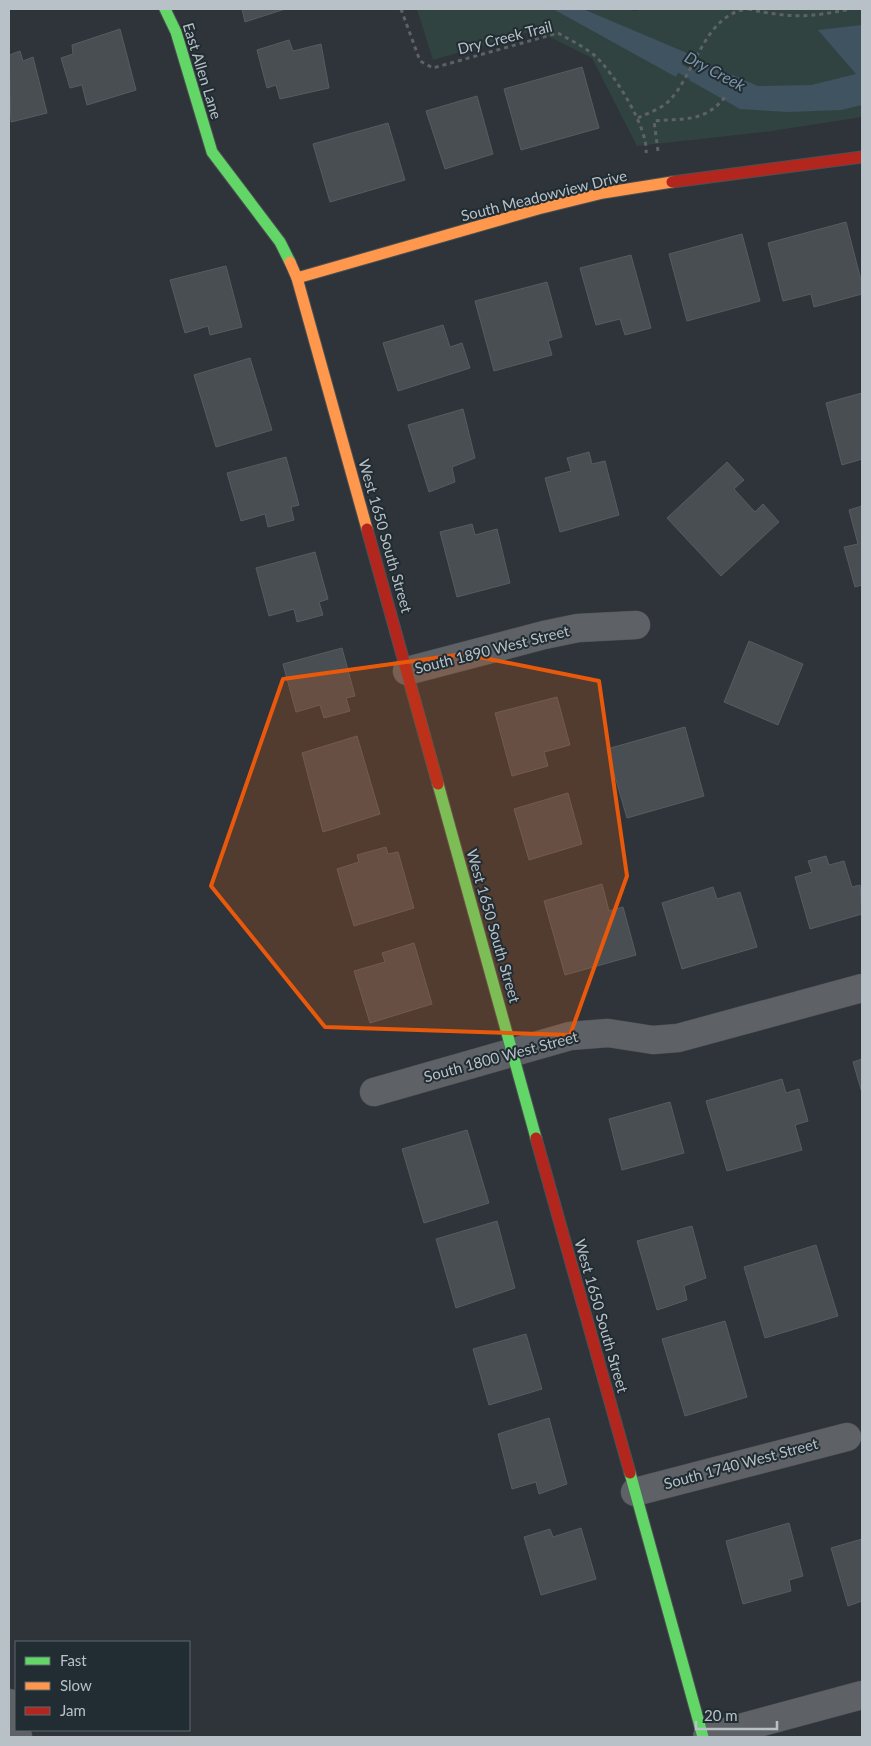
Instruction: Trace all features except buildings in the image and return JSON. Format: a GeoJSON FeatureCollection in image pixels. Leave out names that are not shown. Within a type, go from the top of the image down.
{"type":"FeatureCollection","features":[{"type":"Feature","properties":{"kind":"street","name":"East Allen Lane"},"geometry":{"type":"LineString","coordinates":[[165,9],[176,32],[209,144]]}},
{"type":"Feature","properties":{"kind":"street","name":"West 1650 South Street"},"geometry":{"type":"LineString","coordinates":[[209,144],[250,204],[280,242],[297,278],[703,1737]]}},
{"type":"Feature","properties":{"kind":"street","name":"South Meadowview Drive"},"geometry":{"type":"LineString","coordinates":[[297,278],[538,209],[603,193],[747,171],[862,157]]}},
{"type":"Feature","properties":{"kind":"street","name":"South 1890 West Street"},"geometry":{"type":"LineString","coordinates":[[407,671],[544,635],[578,628],[636,625]]}},
{"type":"Feature","properties":{"kind":"street","name":"South 1800 West Street"},"geometry":{"type":"LineString","coordinates":[[374,1092],[570,1036],[608,1033],[653,1040],[678,1038],[862,988]]}},
{"type":"Feature","properties":{"kind":"street","name":"South 1740 West Street"},"geometry":{"type":"LineString","coordinates":[[635,1492],[847,1437]]}},
{"type":"Feature","properties":{"kind":"street"},"geometry":{"type":"LineString","coordinates":[[707,1737],[862,1695]]}},
{"type":"Feature","properties":{"kind":"street"},"geometry":{"type":"LineString","coordinates":[[9,1703],[15,1726]]}},
{"type":"Feature","properties":{"kind":"path","name":"Dry Creek Trail"},"geometry":{"type":"LineString","coordinates":[[401,9],[420,62],[433,68],[558,33],[596,56],[638,118],[646,153]]}},
{"type":"Feature","properties":{"kind":"path"},"geometry":{"type":"LineString","coordinates":[[638,118],[668,102],[720,20],[733,11],[747,9],[780,16],[815,16],[850,9]]}},
{"type":"Feature","properties":{"kind":"path"},"geometry":{"type":"LineString","coordinates":[[658,151],[654,120],[697,117],[714,110],[725,98]]}},
{"type":"Feature","properties":{"kind":"highlighted area"},"geometry":{"type":"Polygon","coordinates":[[[464,654],[599,681],[627,876],[570,1035],[325,1027],[211,886],[283,679],[464,654]]]}},
{"type":"Feature","properties":{"kind":"shaded area"},"geometry":{"type":"Polygon","coordinates":[[[417,9],[630,9],[634,11],[643,9],[862,9],[862,117],[772,131],[637,146],[592,58],[536,30],[433,60],[417,9]]]}},
{"type":"Feature","properties":{"kind":"water"},"geometry":{"type":"Polygon","coordinates":[[[553,9],[583,9],[687,53],[676,77],[553,9]]]}},
{"type":"Feature","properties":{"kind":"water"},"geometry":{"type":"Polygon","coordinates":[[[862,25],[862,105],[841,110],[788,112],[740,109],[689,80],[700,61],[758,86],[811,85],[856,74],[818,30],[862,25]]]}},
{"type":"Feature","properties":{"kind":"waterway","name":"Dry Creek"},"geometry":{"type":"LineString","coordinates":[[671,64],[702,80]]}},
{"type":"Feature","properties":{"kind":"traffic: fast"},"geometry":{"type":"LineString","coordinates":[[165,9],[176,32],[212,152],[280,242],[290,262]]}},
{"type":"Feature","properties":{"kind":"traffic: fast"},"geometry":{"type":"LineString","coordinates":[[438,784],[536,1138]]}},
{"type":"Feature","properties":{"kind":"traffic: fast"},"geometry":{"type":"LineString","coordinates":[[630,1473],[703,1737]]}},
{"type":"Feature","properties":{"kind":"traffic: slow"},"geometry":{"type":"LineString","coordinates":[[297,278],[538,209],[603,193],[672,182]]}},
{"type":"Feature","properties":{"kind":"traffic: slow"},"geometry":{"type":"LineString","coordinates":[[290,262],[297,278],[367,529]]}},
{"type":"Feature","properties":{"kind":"traffic: jam"},"geometry":{"type":"LineString","coordinates":[[672,182],[862,157]]}},
{"type":"Feature","properties":{"kind":"traffic: jam"},"geometry":{"type":"LineString","coordinates":[[367,529],[438,784]]}},
{"type":"Feature","properties":{"kind":"traffic: jam"},"geometry":{"type":"LineString","coordinates":[[536,1138],[630,1473]]}}]}
